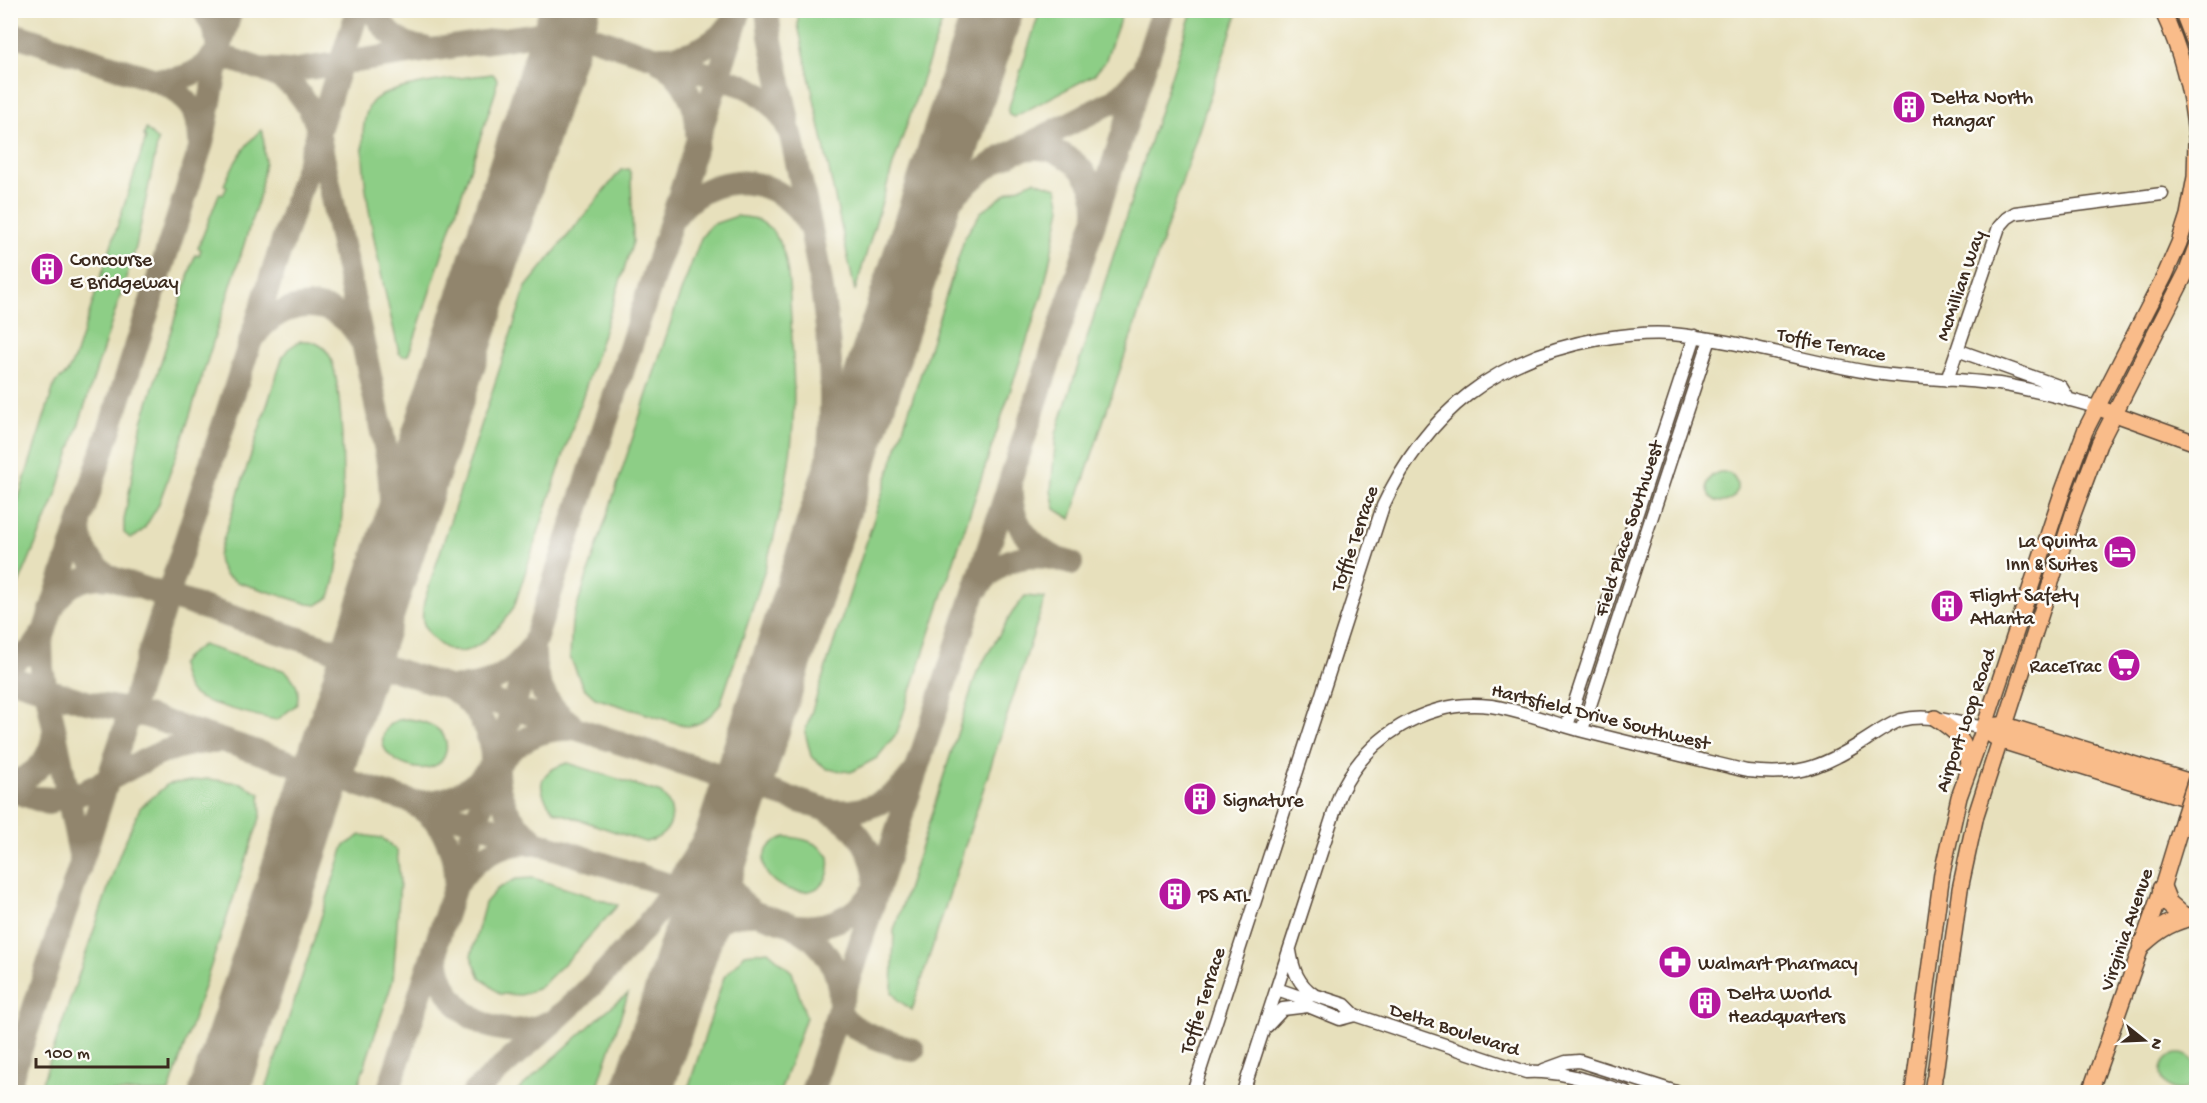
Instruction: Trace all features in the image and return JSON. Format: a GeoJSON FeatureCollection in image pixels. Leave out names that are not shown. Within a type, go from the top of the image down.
{"type":"FeatureCollection","features":[{"type":"Feature","properties":{"kind":"highway"},"geometry":{"type":"LineString","coordinates":[[1984,728],[2196,785]]}},
{"type":"Feature","properties":{"kind":"highway"},"geometry":{"type":"LineString","coordinates":[[2002,732],[2196,800]]}},
{"type":"Feature","properties":{"kind":"highway"},"geometry":{"type":"LineString","coordinates":[[2162,888],[2168,903],[2191,917]]}},
{"type":"Feature","properties":{"kind":"highway"},"geometry":{"type":"LineString","coordinates":[[2142,944],[2159,929],[2191,917]]}},
{"type":"Feature","properties":{"kind":"main road"},"geometry":{"type":"LineString","coordinates":[[2162,10],[2184,63],[2193,100],[2196,137]]}},
{"type":"Feature","properties":{"kind":"main road"},"geometry":{"type":"LineString","coordinates":[[2182,10],[2196,46]]}},
{"type":"Feature","properties":{"kind":"main road","name":"Airport Loop Road"},"geometry":{"type":"LineString","coordinates":[[1913,1092],[1944,862],[1959,797],[2085,431],[2179,243],[2188,215],[2195,177],[2196,142]]}},
{"type":"Feature","properties":{"kind":"main road","name":"Airport Loop Road"},"geometry":{"type":"LineString","coordinates":[[1934,1082],[1965,857],[2002,732],[2073,514],[2099,444],[2182,281],[2196,247]]}},
{"type":"Feature","properties":{"kind":"main road","name":"Toffie Terrace"},"geometry":{"type":"LineString","coordinates":[[2096,407],[2196,443]]}},
{"type":"Feature","properties":{"kind":"main road"},"geometry":{"type":"LineString","coordinates":[[1935,718],[1958,735],[1965,746],[1968,771]]}},
{"type":"Feature","properties":{"kind":"main road","name":"Virginia Avenue"},"geometry":{"type":"LineString","coordinates":[[2090,1092],[2162,888],[2196,779]]}},
{"type":"Feature","properties":{"kind":"street","name":"McMillian Way"},"geometry":{"type":"LineString","coordinates":[[1947,380],[1999,226],[2007,218],[2015,213],[2162,194]]}},
{"type":"Feature","properties":{"kind":"street","name":"Toffie Terrace"},"geometry":{"type":"LineString","coordinates":[[1193,1092],[1383,506],[1408,460],[1426,436],[1467,394],[1495,376],[1562,347],[1645,333],[1695,336],[1889,375],[1997,384],[2096,407]]}},
{"type":"Feature","properties":{"kind":"street","name":"Field Place Southwest"},"geometry":{"type":"LineString","coordinates":[[1567,726],[1695,336]]}},
{"type":"Feature","properties":{"kind":"street","name":"Field Place Southwest"},"geometry":{"type":"LineString","coordinates":[[1582,730],[1710,339]]}},
{"type":"Feature","properties":{"kind":"street"},"geometry":{"type":"LineString","coordinates":[[1957,350],[2061,387],[2069,400]]}},
{"type":"Feature","properties":{"kind":"street"},"geometry":{"type":"LineString","coordinates":[[1665,428],[1678,433]]}},
{"type":"Feature","properties":{"kind":"street"},"geometry":{"type":"LineString","coordinates":[[1641,501],[1654,506]]}},
{"type":"Feature","properties":{"kind":"street"},"geometry":{"type":"LineString","coordinates":[[1610,594],[1625,598]]}},
{"type":"Feature","properties":{"kind":"street","name":"Hartsfield Drive Southwest"},"geometry":{"type":"LineString","coordinates":[[1243,1092],[1340,794],[1348,778],[1373,747],[1392,731],[1412,719],[1431,711],[1472,705],[1514,710],[1582,730],[1747,771],[1775,774],[1804,771],[1822,765],[1836,759],[1888,725],[1902,720],[1935,718],[1984,728]]}},
{"type":"Feature","properties":{"kind":"street"},"geometry":{"type":"LineString","coordinates":[[1264,1029],[1283,1009],[1307,999],[1305,989],[1296,977],[1290,948]]}},
{"type":"Feature","properties":{"kind":"street","name":"Delta Boulevard"},"geometry":{"type":"LineString","coordinates":[[1277,989],[1307,999],[1340,1019],[1355,1015],[1526,1072],[1570,1074],[1626,1092]]}},
{"type":"Feature","properties":{"kind":"street","name":"Delta Boulevard"},"geometry":{"type":"LineString","coordinates":[[1543,1071],[1566,1062],[1579,1061],[1676,1092]]}},
{"type":"Feature","properties":{"kind":"green space"},"geometry":{"type":"Polygon","coordinates":[[[798,11],[946,11],[894,162],[855,291],[798,25],[798,11]]]}},
{"type":"Feature","properties":{"kind":"green space"},"geometry":{"type":"Polygon","coordinates":[[[1040,11],[1123,11],[1105,62],[1094,75],[1014,117],[1009,115],[1008,110],[1040,11]]]}},
{"type":"Feature","properties":{"kind":"green space"},"geometry":{"type":"Polygon","coordinates":[[[1192,11],[1238,11],[1071,519],[1055,509],[1051,491],[1056,434],[1192,11]]]}},
{"type":"Feature","properties":{"kind":"green space"},"geometry":{"type":"Polygon","coordinates":[[[493,74],[497,79],[496,90],[414,340],[408,355],[403,356],[399,353],[371,222],[365,183],[363,148],[365,119],[373,101],[395,90],[448,79],[493,74]]]}},
{"type":"Feature","properties":{"kind":"green space"},"geometry":{"type":"Polygon","coordinates":[[[146,129],[158,141],[136,247],[54,501],[11,598],[11,522],[55,383],[67,373],[75,357],[146,138],[144,136],[146,129]]]}},
{"type":"Feature","properties":{"kind":"green space"},"geometry":{"type":"Polygon","coordinates":[[[261,130],[265,162],[259,197],[184,434],[158,506],[144,529],[130,538],[124,533],[124,520],[142,422],[195,255],[199,256],[201,249],[198,248],[219,194],[223,195],[227,187],[224,185],[231,170],[244,148],[261,130]]]}},
{"type":"Feature","properties":{"kind":"green space"},"geometry":{"type":"Polygon","coordinates":[[[629,169],[633,242],[514,607],[499,627],[480,644],[458,652],[445,648],[425,627],[424,602],[526,287],[621,170],[629,169]]]}},
{"type":"Feature","properties":{"kind":"green space"},"geometry":{"type":"Polygon","coordinates":[[[1034,181],[1057,188],[1061,208],[1043,292],[897,733],[877,758],[851,772],[827,769],[811,756],[805,732],[965,237],[981,212],[1008,192],[1034,181]]]}},
{"type":"Feature","properties":{"kind":"green space"},"geometry":{"type":"Polygon","coordinates":[[[737,216],[755,219],[767,226],[776,236],[786,262],[790,293],[794,384],[791,447],[772,546],[720,705],[701,722],[686,726],[595,698],[583,687],[570,657],[572,622],[679,297],[701,238],[711,225],[737,216]]]}},
{"type":"Feature","properties":{"kind":"green space"},"geometry":{"type":"Polygon","coordinates":[[[300,341],[316,343],[328,353],[335,371],[342,436],[342,515],[335,580],[329,598],[317,605],[237,582],[225,575],[218,556],[283,356],[288,349],[300,341]]]}},
{"type":"Feature","properties":{"kind":"green space"},"geometry":{"type":"Polygon","coordinates":[[[1722,472],[1733,476],[1737,487],[1733,498],[1722,502],[1711,498],[1707,487],[1711,476],[1722,472]]]}},
{"type":"Feature","properties":{"kind":"green space"},"geometry":{"type":"Polygon","coordinates":[[[1025,596],[1045,598],[912,1010],[898,1000],[892,992],[894,931],[977,672],[1012,613],[1025,596]]]}},
{"type":"Feature","properties":{"kind":"green space"},"geometry":{"type":"Polygon","coordinates":[[[202,645],[286,671],[297,686],[297,704],[277,720],[220,706],[194,695],[186,685],[180,665],[187,656],[202,645]]]}},
{"type":"Feature","properties":{"kind":"green space"},"geometry":{"type":"Polygon","coordinates":[[[408,719],[435,727],[444,737],[446,751],[441,761],[432,767],[407,766],[387,752],[383,742],[385,731],[389,725],[408,719]]]}},
{"type":"Feature","properties":{"kind":"green space"},"geometry":{"type":"Polygon","coordinates":[[[568,763],[661,793],[671,808],[672,816],[667,830],[645,842],[554,811],[544,795],[542,781],[550,771],[568,763]]]}},
{"type":"Feature","properties":{"kind":"green space"},"geometry":{"type":"Polygon","coordinates":[[[207,779],[241,783],[260,794],[261,815],[169,1092],[39,1092],[120,853],[140,808],[168,784],[207,779]]]}},
{"type":"Feature","properties":{"kind":"green space"},"geometry":{"type":"Polygon","coordinates":[[[361,835],[382,838],[397,851],[400,882],[393,980],[356,1092],[265,1092],[344,846],[361,835]]]}},
{"type":"Feature","properties":{"kind":"green space"},"geometry":{"type":"Polygon","coordinates":[[[786,837],[810,842],[829,857],[828,875],[820,886],[808,891],[794,891],[770,878],[764,867],[765,854],[773,843],[786,837]]]}},
{"type":"Feature","properties":{"kind":"green space"},"geometry":{"type":"Polygon","coordinates":[[[533,878],[618,905],[539,988],[521,995],[500,994],[480,977],[471,956],[485,903],[497,889],[516,879],[533,878]]]}},
{"type":"Feature","properties":{"kind":"green space"},"geometry":{"type":"Polygon","coordinates":[[[768,951],[792,972],[806,1017],[780,1092],[687,1092],[724,977],[745,954],[768,951]]]}},
{"type":"Feature","properties":{"kind":"green space"},"geometry":{"type":"Polygon","coordinates":[[[628,994],[596,1092],[516,1092],[614,1004],[628,994]]]}},
{"type":"Feature","properties":{"kind":"green space"},"geometry":{"type":"Polygon","coordinates":[[[2179,1054],[2192,1059],[2197,1072],[2192,1085],[2179,1090],[2166,1085],[2161,1072],[2166,1059],[2179,1054]]]}},
{"type":"Feature","properties":{"kind":"taxiway"},"geometry":{"type":"LineString","coordinates":[[204,10],[215,30],[219,55],[260,69],[289,71],[564,30],[742,85],[766,99],[783,118],[791,135],[819,269],[828,337],[831,405],[829,447],[811,572]]}},
{"type":"Feature","properties":{"kind":"taxiway"},"geometry":{"type":"LineString","coordinates":[[81,859],[42,669],[41,642],[202,143],[222,40],[231,10]]}},
{"type":"Feature","properties":{"kind":"taxiway"},"geometry":{"type":"LineString","coordinates":[[10,1082],[358,10]]}},
{"type":"Feature","properties":{"kind":"taxiway"},"geometry":{"type":"LineString","coordinates":[[373,10],[382,25],[394,36],[407,44],[424,48]]}},
{"type":"Feature","properties":{"kind":"taxiway"},"geometry":{"type":"LineString","coordinates":[[388,1092],[740,10]]}},
{"type":"Feature","properties":{"kind":"taxiway"},"geometry":{"type":"LineString","coordinates":[[767,10],[770,36],[788,121]]}},
{"type":"Feature","properties":{"kind":"taxiway"},"geometry":{"type":"LineString","coordinates":[[812,1092],[1163,10]]}},
{"type":"Feature","properties":{"kind":"taxiway"},"geometry":{"type":"LineString","coordinates":[[661,57],[682,55],[702,48],[720,36],[734,20]]}},
{"type":"Feature","properties":{"kind":"taxiway"},"geometry":{"type":"LineString","coordinates":[[10,33],[152,79]]}},
{"type":"Feature","properties":{"kind":"taxiway"},"geometry":{"type":"LineString","coordinates":[[200,140],[197,119],[187,102],[172,88],[152,79],[173,79],[192,74],[208,62],[220,45]]}},
{"type":"Feature","properties":{"kind":"taxiway"},"geometry":{"type":"LineString","coordinates":[[659,61],[676,75],[688,92],[695,112],[697,133]]}},
{"type":"Feature","properties":{"kind":"taxiway"},"geometry":{"type":"LineString","coordinates":[[266,71],[297,91],[308,106],[316,123],[386,451],[391,490],[390,528],[377,604]]}},
{"type":"Feature","properties":{"kind":"taxiway"},"geometry":{"type":"LineString","coordinates":[[918,245],[952,198],[984,170],[996,161],[1112,102],[1125,92],[1140,74]]}},
{"type":"Feature","properties":{"kind":"taxiway"},"geometry":{"type":"LineString","coordinates":[[1020,150],[1035,148],[1049,150],[1062,154],[1074,162],[1091,184],[1096,213]]}},
{"type":"Feature","properties":{"kind":"taxiway"},"geometry":{"type":"LineString","coordinates":[[674,218],[689,202],[706,190],[724,184],[743,182],[762,186],[780,194],[796,207],[809,225]]}},
{"type":"Feature","properties":{"kind":"taxiway"},"geometry":{"type":"LineString","coordinates":[[254,337],[265,324],[279,314],[293,308],[308,306],[323,308],[337,314],[350,324],[360,339]]}},
{"type":"Feature","properties":{"kind":"taxiway"},"geometry":{"type":"LineString","coordinates":[[1011,486],[1013,508],[1021,528],[1035,545],[1054,557]]}},
{"type":"Feature","properties":{"kind":"taxiway"},"geometry":{"type":"LineString","coordinates":[[80,522],[84,548],[92,562],[112,578]]}},
{"type":"Feature","properties":{"kind":"taxiway"},"geometry":{"type":"LineString","coordinates":[[978,588],[997,568],[1019,558],[1044,557],[1071,563]]}},
{"type":"Feature","properties":{"kind":"taxiway"},"geometry":{"type":"LineString","coordinates":[[51,610],[62,594],[76,583],[93,578],[112,578],[827,810],[848,824],[863,842],[873,863],[876,888]]}},
{"type":"Feature","properties":{"kind":"taxiway"},"geometry":{"type":"LineString","coordinates":[[10,663],[30,651],[43,633]]}},
{"type":"Feature","properties":{"kind":"taxiway"},"geometry":{"type":"LineString","coordinates":[[457,687],[478,685],[498,678],[523,659],[529,650]]}},
{"type":"Feature","properties":{"kind":"taxiway"},"geometry":{"type":"LineString","coordinates":[[534,653],[536,674],[543,692],[555,709],[570,723]]}},
{"type":"Feature","properties":{"kind":"taxiway"},"geometry":{"type":"LineString","coordinates":[[10,678],[86,702],[131,711],[789,924],[807,935],[828,957],[837,976],[841,1012],[847,1021],[874,1037],[913,1050]]}},
{"type":"Feature","properties":{"kind":"taxiway"},"geometry":{"type":"LineString","coordinates":[[455,691],[464,698],[483,723],[490,743],[492,764]]}},
{"type":"Feature","properties":{"kind":"taxiway"},"geometry":{"type":"LineString","coordinates":[[498,765],[504,757],[528,738],[548,731],[568,729]]}},
{"type":"Feature","properties":{"kind":"taxiway"},"geometry":{"type":"LineString","coordinates":[[10,783],[28,776],[41,764],[50,749],[54,731]]}},
{"type":"Feature","properties":{"kind":"taxiway"},"geometry":{"type":"LineString","coordinates":[[474,1092],[593,984],[657,912],[700,848],[759,733]]}},
{"type":"Feature","properties":{"kind":"taxiway"},"geometry":{"type":"LineString","coordinates":[[35,798],[72,797],[158,754],[195,743],[214,742]]}},
{"type":"Feature","properties":{"kind":"taxiway"},"geometry":{"type":"LineString","coordinates":[[421,802],[442,800],[461,793],[485,774],[491,766]]}},
{"type":"Feature","properties":{"kind":"taxiway"},"geometry":{"type":"LineString","coordinates":[[497,767],[499,788],[505,807],[517,824],[532,838]]}},
{"type":"Feature","properties":{"kind":"taxiway"},"geometry":{"type":"LineString","coordinates":[[827,810],[852,811],[875,805],[896,793],[913,774]]}},
{"type":"Feature","properties":{"kind":"taxiway"},"geometry":{"type":"LineString","coordinates":[[10,790],[48,803]]}},
{"type":"Feature","properties":{"kind":"taxiway"},"geometry":{"type":"LineString","coordinates":[[417,806],[426,812],[440,828],[450,846],[455,878]]}},
{"type":"Feature","properties":{"kind":"taxiway"},"geometry":{"type":"LineString","coordinates":[[460,880],[474,864],[492,852],[512,845],[533,843]]}},
{"type":"Feature","properties":{"kind":"taxiway"},"geometry":{"type":"LineString","coordinates":[[722,846],[723,865],[729,883],[738,898],[752,911]]}},
{"type":"Feature","properties":{"kind":"taxiway"},"geometry":{"type":"LineString","coordinates":[[791,925],[816,926],[839,920],[859,908],[875,889]]}},
{"type":"Feature","properties":{"kind":"taxiway"},"geometry":{"type":"LineString","coordinates":[[689,949],[701,934],[716,922],[733,916],[752,914]]}},
{"type":"Feature","properties":{"kind":"taxiway"},"geometry":{"type":"LineString","coordinates":[[437,949],[439,970],[446,989],[457,1004],[472,1017],[489,1026],[508,1030],[528,1029],[548,1023]]}},
{"type":"Feature","properties":{"kind":"runway"},"geometry":{"type":"LineString","coordinates":[[219,1092],[570,10]]}},
{"type":"Feature","properties":{"kind":"runway"},"geometry":{"type":"LineString","coordinates":[[642,1092],[993,10]]}},
{"type":"Feature","properties":{"kind":"place","name":"Delta North Hangar"},"geometry":{"type":"Point","coordinates":[1909,107]}},
{"type":"Feature","properties":{"kind":"place","name":"Concourse E Bridgeway"},"geometry":{"type":"Point","coordinates":[47,269]}},
{"type":"Feature","properties":{"kind":"place","name":"La Quinta Inn & Suites"},"geometry":{"type":"Point","coordinates":[2120,552]}},
{"type":"Feature","properties":{"kind":"place","name":"Flight Safety Atlanta"},"geometry":{"type":"Point","coordinates":[1947,606]}},
{"type":"Feature","properties":{"kind":"place","name":"RaceTrac"},"geometry":{"type":"Point","coordinates":[2124,665]}},
{"type":"Feature","properties":{"kind":"place","name":"Signature"},"geometry":{"type":"Point","coordinates":[1200,799]}},
{"type":"Feature","properties":{"kind":"place","name":"PS ATL"},"geometry":{"type":"Point","coordinates":[1175,894]}},
{"type":"Feature","properties":{"kind":"place","name":"Walmart Pharmacy"},"geometry":{"type":"Point","coordinates":[1675,962]}},
{"type":"Feature","properties":{"kind":"place","name":"Delta World Headquarters"},"geometry":{"type":"Point","coordinates":[1705,1003]}}]}
